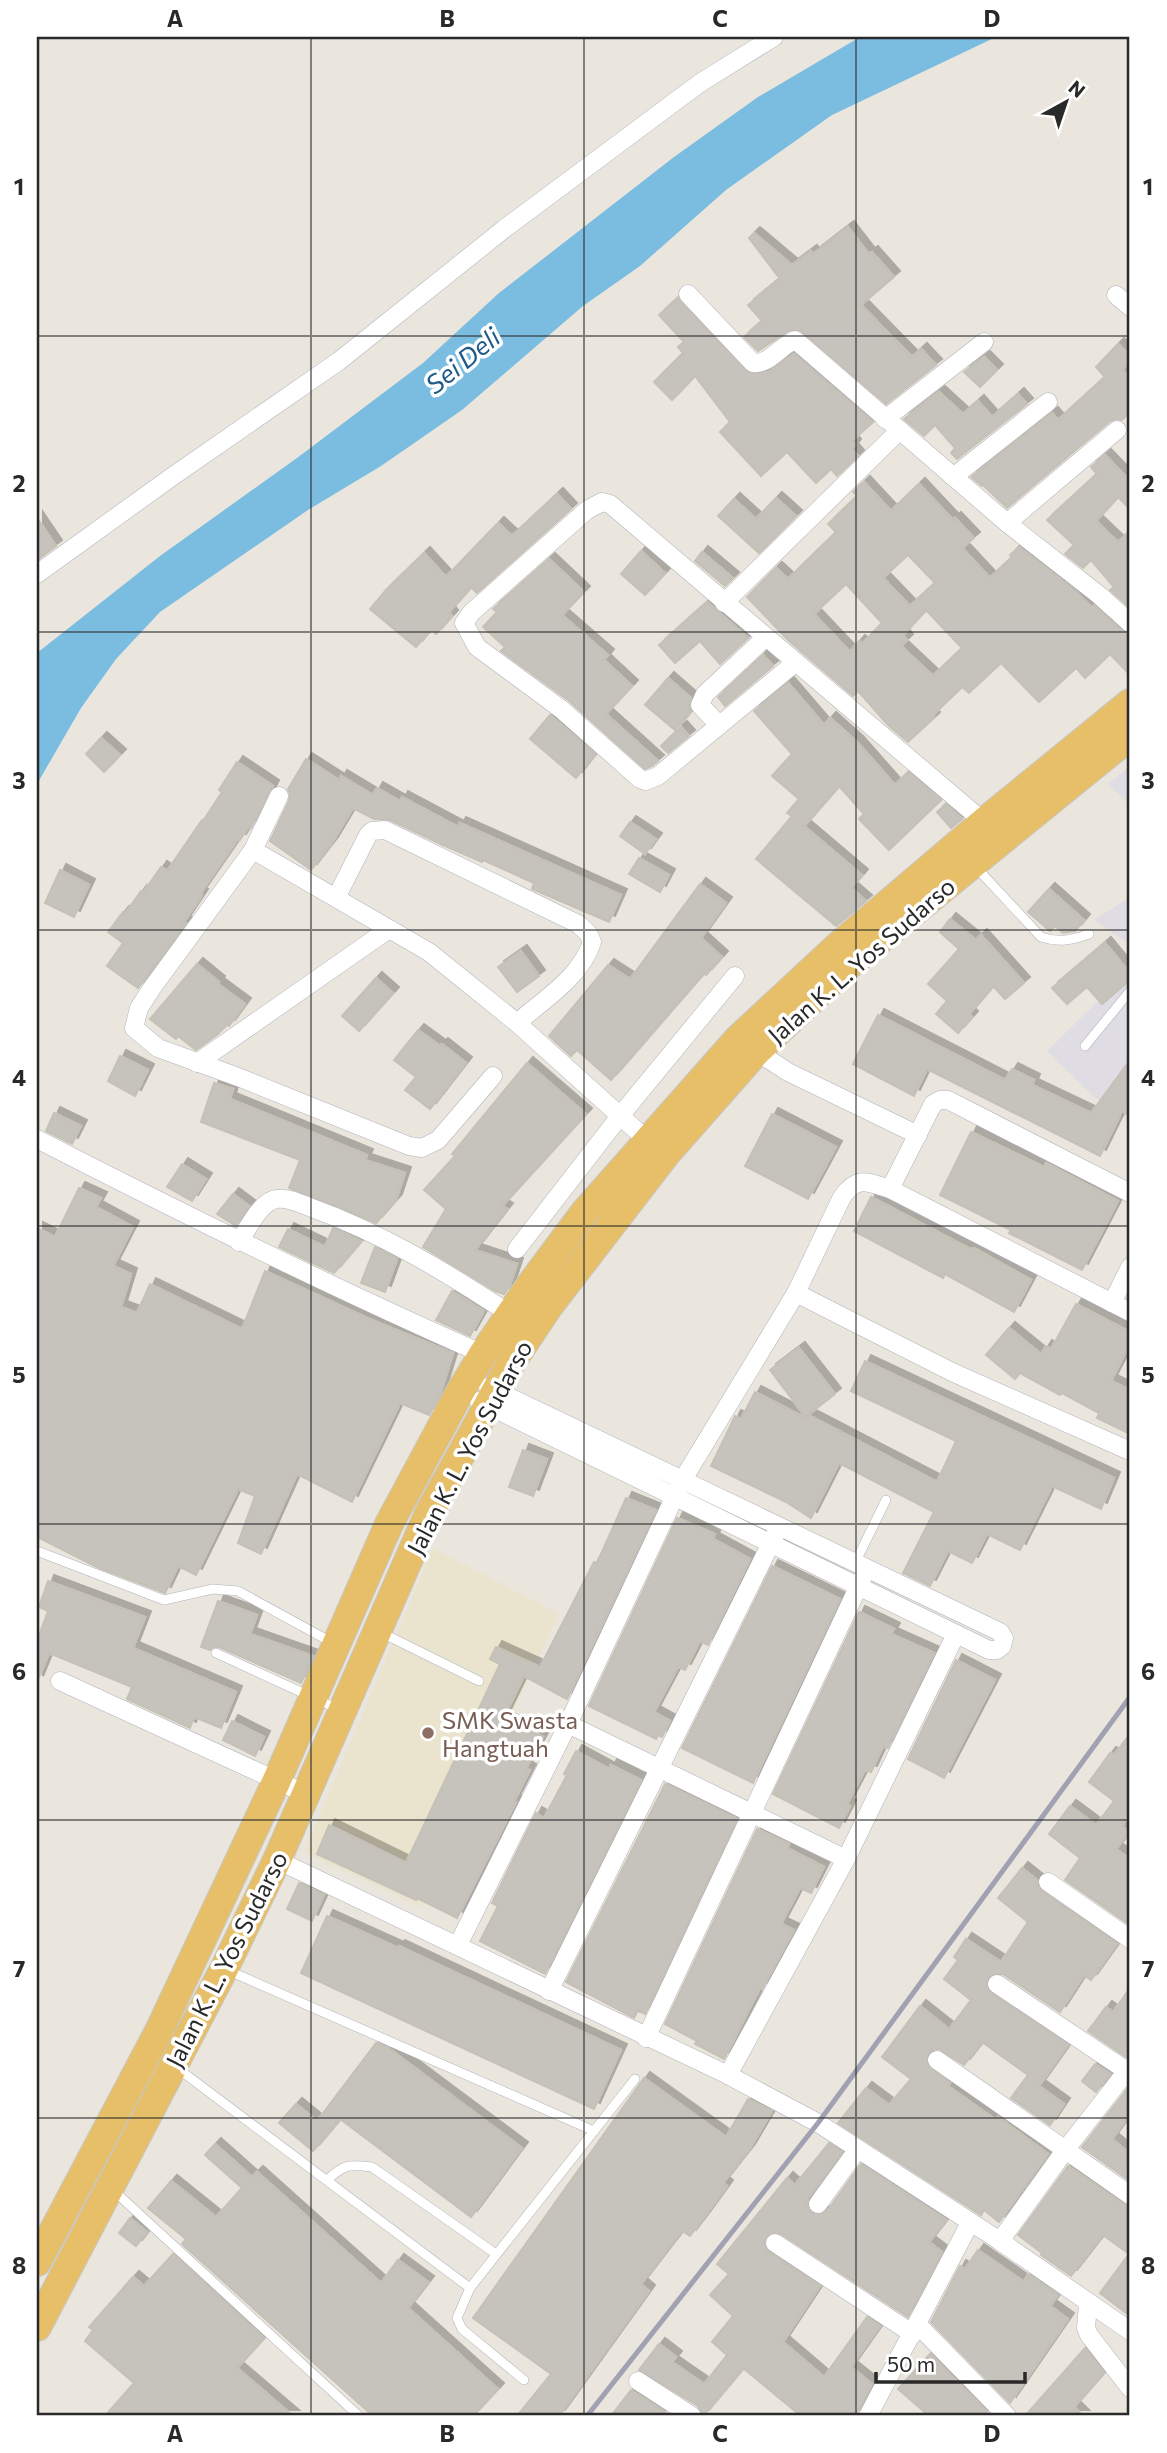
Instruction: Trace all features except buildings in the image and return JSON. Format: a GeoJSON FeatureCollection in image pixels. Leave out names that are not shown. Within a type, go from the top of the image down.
{"type":"FeatureCollection","features":[{"type":"Feature","properties":{"kind":"highway","name":"Jalan K. L. Yos Sudarso"},"geometry":{"type":"LineString","coordinates":[[37,2327],[224,1969],[277,1860],[429,1513],[491,1397],[549,1306],[790,988],[984,822],[1130,703]]}},
{"type":"Feature","properties":{"kind":"highway","name":"Jalan K. L. Yos Sudarso"},"geometry":{"type":"LineString","coordinates":[[37,2262],[160,2029],[277,1780],[389,1524],[471,1375],[502,1309],[647,1140],[747,1046],[1130,736]]}},
{"type":"Feature","properties":{"kind":"street"},"geometry":{"type":"LineString","coordinates":[[37,574],[151,491],[339,361],[505,229],[633,136],[700,83],[774,37]]}},
{"type":"Feature","properties":{"kind":"street"},"geometry":{"type":"LineString","coordinates":[[688,294],[753,363],[761,364],[794,340],[1007,523],[1099,595],[1130,623]]}},
{"type":"Feature","properties":{"kind":"street"},"geometry":{"type":"LineString","coordinates":[[724,603],[892,424],[984,342]]}},
{"type":"Feature","properties":{"kind":"street"},"geometry":{"type":"LineString","coordinates":[[953,477],[1048,402]]}},
{"type":"Feature","properties":{"kind":"street"},"geometry":{"type":"LineString","coordinates":[[1007,523],[1117,430]]}},
{"type":"Feature","properties":{"kind":"street"},"geometry":{"type":"LineString","coordinates":[[796,662],[658,776],[650,780],[640,779],[561,709],[477,647],[464,623],[467,617],[587,510],[602,502],[617,509],[984,822]]}},
{"type":"Feature","properties":{"kind":"street"},"geometry":{"type":"LineString","coordinates":[[719,725],[700,705],[700,701],[766,638]]}},
{"type":"Feature","properties":{"kind":"street"},"geometry":{"type":"LineString","coordinates":[[279,796],[253,850],[152,988],[134,1020],[137,1032],[158,1048],[238,1077],[394,1142],[422,1147],[438,1140],[493,1076]]}},
{"type":"Feature","properties":{"kind":"street"},"geometry":{"type":"LineString","coordinates":[[335,898],[368,835],[372,831],[385,830],[578,924],[588,933],[592,942],[589,953],[571,976],[517,1023]]}},
{"type":"Feature","properties":{"kind":"street"},"geometry":{"type":"LineString","coordinates":[[253,850],[447,965],[517,1023],[647,1140]]}},
{"type":"Feature","properties":{"kind":"street"},"geometry":{"type":"LineString","coordinates":[[197,1063],[389,929]]}},
{"type":"Feature","properties":{"kind":"street"},"geometry":{"type":"LineString","coordinates":[[517,1249],[620,1116],[735,976]]}},
{"type":"Feature","properties":{"kind":"street"},"geometry":{"type":"LineString","coordinates":[[747,1046],[788,1072],[918,1135]]}},
{"type":"Feature","properties":{"kind":"street"},"geometry":{"type":"LineString","coordinates":[[890,1189],[933,1104],[948,1100],[1130,1194]]}},
{"type":"Feature","properties":{"kind":"street"},"geometry":{"type":"LineString","coordinates":[[37,1139],[239,1242],[412,1324],[471,1375],[491,1397],[679,1489],[771,1544],[858,1587],[989,1650],[997,1650],[1002,1646],[1004,1638],[1000,1632],[779,1527],[679,1489]]}},
{"type":"Feature","properties":{"kind":"street"},"geometry":{"type":"LineString","coordinates":[[458,1945],[568,1724],[679,1489],[796,1293],[842,1197],[851,1185],[863,1181],[890,1189],[1130,1312]]}},
{"type":"Feature","properties":{"kind":"street"},"geometry":{"type":"LineString","coordinates":[[239,1242],[267,1202],[288,1199],[384,1238],[502,1309]]}},
{"type":"Feature","properties":{"kind":"street"},"geometry":{"type":"LineString","coordinates":[[1112,1303],[1130,1267]]}},
{"type":"Feature","properties":{"kind":"street"},"geometry":{"type":"LineString","coordinates":[[796,1293],[952,1372],[1130,1451]]}},
{"type":"Feature","properties":{"kind":"street"},"geometry":{"type":"LineString","coordinates":[[549,1991],[779,1527]]}},
{"type":"Feature","properties":{"kind":"street"},"geometry":{"type":"LineString","coordinates":[[646,2038],[858,1587],[861,1566]]}},
{"type":"Feature","properties":{"kind":"street"},"geometry":{"type":"LineString","coordinates":[[728,2075],[846,1859],[956,1634]]}},
{"type":"Feature","properties":{"kind":"street"},"geometry":{"type":"LineString","coordinates":[[60,1681],[306,1794]]}},
{"type":"Feature","properties":{"kind":"street"},"geometry":{"type":"LineString","coordinates":[[568,1724],[846,1859]]}},
{"type":"Feature","properties":{"kind":"street"},"geometry":{"type":"LineString","coordinates":[[277,1860],[728,2075],[818,2123],[1000,2241],[1130,2331]]}},
{"type":"Feature","properties":{"kind":"street"},"geometry":{"type":"LineString","coordinates":[[1048,1881],[1130,1939]]}},
{"type":"Feature","properties":{"kind":"street"},"geometry":{"type":"LineString","coordinates":[[998,1984],[1129,2070],[1066,2149],[1000,2241]]}},
{"type":"Feature","properties":{"kind":"street"},"geometry":{"type":"LineString","coordinates":[[937,2060],[1130,2195]]}},
{"type":"Feature","properties":{"kind":"street"},"geometry":{"type":"LineString","coordinates":[[818,2204],[858,2149]]}},
{"type":"Feature","properties":{"kind":"street"},"geometry":{"type":"LineString","coordinates":[[868,2416],[916,2330],[970,2223]]}},
{"type":"Feature","properties":{"kind":"street"},"geometry":{"type":"LineString","coordinates":[[775,2243],[916,2330],[1007,2416]]}},
{"type":"Feature","properties":{"kind":"street"},"geometry":{"type":"LineString","coordinates":[[1088,2304],[1086,2328],[1089,2335],[1130,2388]]}},
{"type":"Feature","properties":{"kind":"street"},"geometry":{"type":"LineString","coordinates":[[638,2381],[692,2416]]}},
{"type":"Feature","properties":{"kind":"lane"},"geometry":{"type":"LineString","coordinates":[[973,864],[1041,937],[1053,941],[1071,940],[1089,934]]}},
{"type":"Feature","properties":{"kind":"lane"},"geometry":{"type":"LineString","coordinates":[[1085,1046],[1130,991]]}},
{"type":"Feature","properties":{"kind":"lane"},"geometry":{"type":"LineString","coordinates":[[861,1566],[886,1500]]}},
{"type":"Feature","properties":{"kind":"lane"},"geometry":{"type":"LineString","coordinates":[[37,1551],[164,1600],[214,1589],[237,1591],[336,1644]]}},
{"type":"Feature","properties":{"kind":"lane"},"geometry":{"type":"LineString","coordinates":[[377,1631],[480,1681]]}},
{"type":"Feature","properties":{"kind":"lane"},"geometry":{"type":"LineString","coordinates":[[216,1653],[342,1711]]}},
{"type":"Feature","properties":{"kind":"lane"},"geometry":{"type":"LineString","coordinates":[[224,1969],[594,2131]]}},
{"type":"Feature","properties":{"kind":"lane"},"geometry":{"type":"LineString","coordinates":[[174,2065],[470,2288]]}},
{"type":"Feature","properties":{"kind":"lane"},"geometry":{"type":"LineString","coordinates":[[524,2380],[462,2329],[457,2318],[470,2288],[635,2079]]}},
{"type":"Feature","properties":{"kind":"lane"},"geometry":{"type":"LineString","coordinates":[[327,2180],[350,2164],[372,2167],[496,2254]]}},
{"type":"Feature","properties":{"kind":"lane"},"geometry":{"type":"LineString","coordinates":[[110,2187],[359,2416]]}},
{"type":"Feature","properties":{"kind":"shaded area"},"geometry":{"type":"Polygon","coordinates":[[[1130,766],[1130,805],[1108,784],[1130,766]]]}},
{"type":"Feature","properties":{"kind":"shaded area"},"geometry":{"type":"Polygon","coordinates":[[[1130,897],[1130,945],[1094,920],[1130,897]]]}},
{"type":"Feature","properties":{"kind":"shaded area"},"geometry":{"type":"Polygon","coordinates":[[[1130,970],[1130,1122],[1093,1096],[1047,1051],[1130,970]]]}},
{"type":"Feature","properties":{"kind":"shaded area","name":"SMK Swasta Hangtuah"},"geometry":{"type":"Polygon","coordinates":[[[433,1548],[559,1614],[420,1907],[304,1852],[433,1548]]]}},
{"type":"Feature","properties":{"kind":"water","name":"Sei Deli"},"geometry":{"type":"Polygon","coordinates":[[[860,37],[996,37],[832,115],[726,190],[640,266],[583,306],[462,410],[381,466],[308,510],[160,612],[116,659],[81,708],[37,784],[37,653],[160,556],[423,363],[499,293],[674,157],[758,97],[860,37]]]}},
{"type":"Feature","properties":{"kind":"railway"},"geometry":{"type":"LineString","coordinates":[[587,2416],[818,2123],[1130,1697]]}},
{"type":"Feature","properties":{"kind":"place","name":"SMK Swasta Hangtuah"},"geometry":{"type":"Point","coordinates":[428,1733]}}]}
